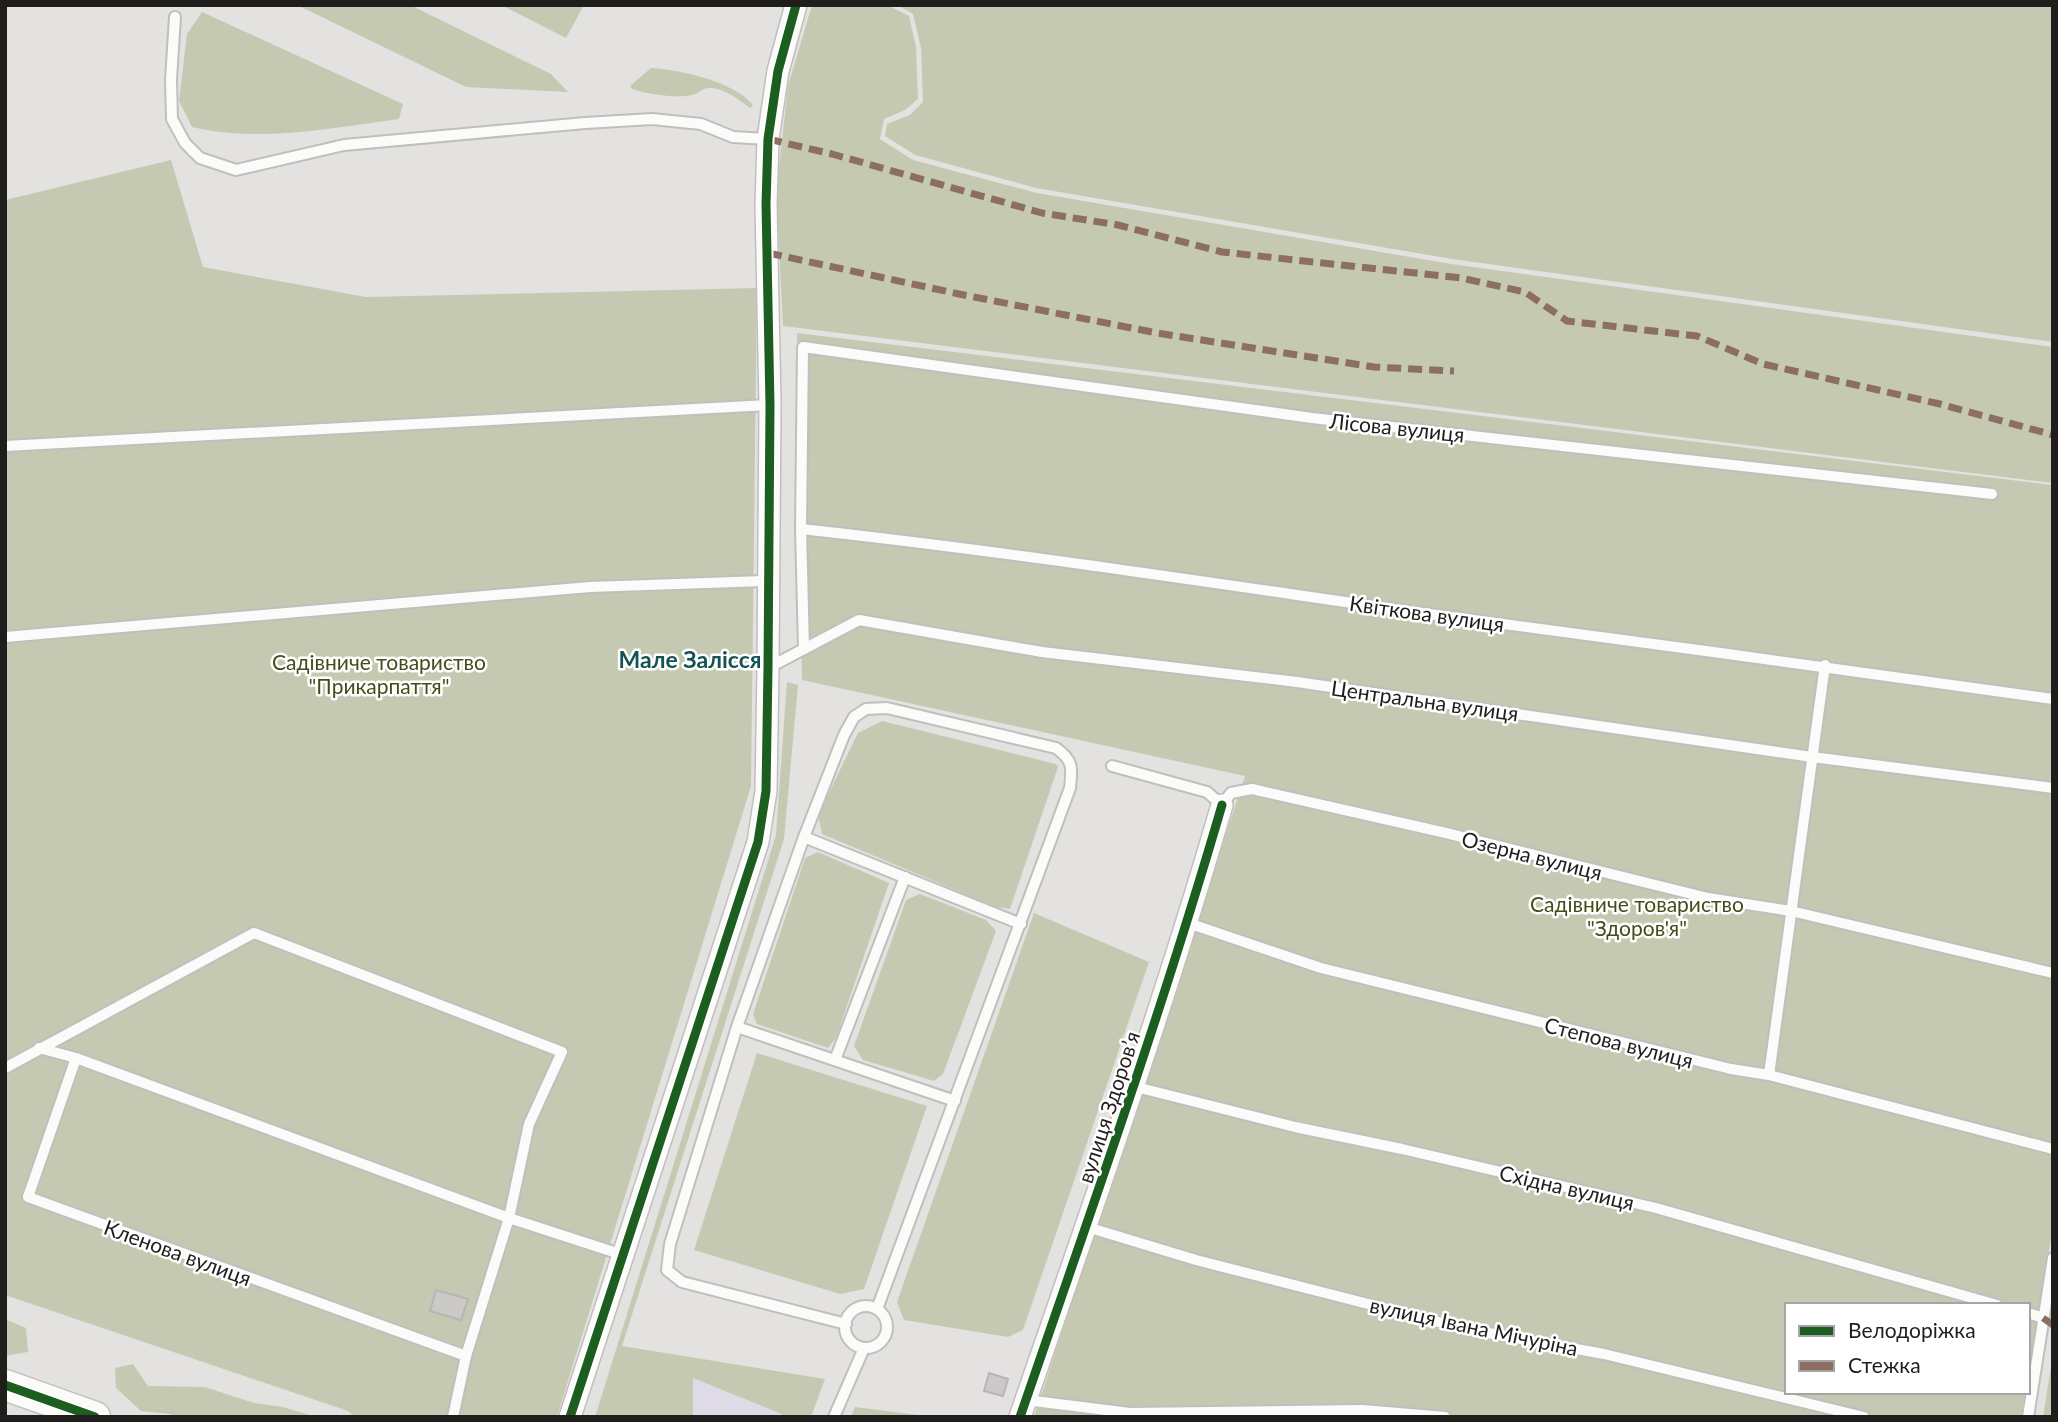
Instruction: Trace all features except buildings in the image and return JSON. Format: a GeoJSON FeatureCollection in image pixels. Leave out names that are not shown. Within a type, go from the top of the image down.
{"type":"FeatureCollection","features":[{"type":"Feature","properties":{"kind":"main road"},"geometry":{"type":"LineString","coordinates":[[5,1385],[95,1417]]}},
{"type":"Feature","properties":{"kind":"street"},"geometry":{"type":"LineString","coordinates":[[569,1417],[758,842],[766,791],[768,668],[768,139],[778,71],[796,5]]}},
{"type":"Feature","properties":{"kind":"street","name":"вулиця Здоровʼя"},"geometry":{"type":"LineString","coordinates":[[1023,1409],[1188,923],[1222,805]]}},
{"type":"Feature","properties":{"kind":"lane"},"geometry":{"type":"LineString","coordinates":[[175,17],[171,80],[172,119],[184,143],[200,158],[236,170],[344,145],[652,119],[701,124],[733,137],[768,139]]}},
{"type":"Feature","properties":{"kind":"lane","name":"Лісова вулиця"},"geometry":{"type":"LineString","coordinates":[[801,529],[803,346],[1312,418],[1992,494]]}},
{"type":"Feature","properties":{"kind":"lane"},"geometry":{"type":"LineString","coordinates":[[5,446],[770,405]]}},
{"type":"Feature","properties":{"kind":"lane"},"geometry":{"type":"LineString","coordinates":[[801,529],[804,649]]}},
{"type":"Feature","properties":{"kind":"lane","name":"Квіткова вулиця"},"geometry":{"type":"LineString","coordinates":[[801,529],[928,542],[1548,630],[1825,665],[2053,699]]}},
{"type":"Feature","properties":{"kind":"lane"},"geometry":{"type":"LineString","coordinates":[[5,637],[590,587],[767,582]]}},
{"type":"Feature","properties":{"kind":"lane","name":"Центральна вулиця"},"geometry":{"type":"LineString","coordinates":[[768,668],[859,620],[1042,652],[1311,684],[1812,757],[2053,788]]}},
{"type":"Feature","properties":{"kind":"lane"},"geometry":{"type":"LineString","coordinates":[[1769,1075],[1825,665]]}},
{"type":"Feature","properties":{"kind":"lane"},"geometry":{"type":"LineString","coordinates":[[846,1324],[682,1282],[667,1270],[670,1244],[737,1027],[804,837],[854,716],[866,709],[887,708],[1056,748],[1067,756],[1072,767],[1070,788],[877,1309]]}},
{"type":"Feature","properties":{"kind":"lane"},"geometry":{"type":"LineString","coordinates":[[1112,766],[1207,792],[1222,805]]}},
{"type":"Feature","properties":{"kind":"lane","name":"Озерна вулиця"},"geometry":{"type":"LineString","coordinates":[[1222,805],[1231,793],[1252,789],[1446,833],[1708,898],[1791,911],[2053,973]]}},
{"type":"Feature","properties":{"kind":"lane"},"geometry":{"type":"LineString","coordinates":[[804,837],[1021,924]]}},
{"type":"Feature","properties":{"kind":"lane"},"geometry":{"type":"LineString","coordinates":[[835,1060],[905,877]]}},
{"type":"Feature","properties":{"kind":"lane","name":"Степова вулиця"},"geometry":{"type":"LineString","coordinates":[[1188,923],[1321,968],[1718,1066],[1769,1075],[2053,1149]]}},
{"type":"Feature","properties":{"kind":"lane"},"geometry":{"type":"LineString","coordinates":[[5,1068],[254,933],[562,1052],[529,1124],[509,1218],[466,1356],[453,1417]]}},
{"type":"Feature","properties":{"kind":"lane"},"geometry":{"type":"LineString","coordinates":[[737,1027],[955,1101]]}},
{"type":"Feature","properties":{"kind":"lane"},"geometry":{"type":"LineString","coordinates":[[39,1048],[76,1058],[509,1218],[622,1255]]}},
{"type":"Feature","properties":{"kind":"lane","name":"Кленова вулиця"},"geometry":{"type":"LineString","coordinates":[[76,1058],[28,1197],[466,1356]]}},
{"type":"Feature","properties":{"kind":"lane","name":"Східна вулиця"},"geometry":{"type":"LineString","coordinates":[[1132,1086],[1295,1127],[1656,1208],[1990,1303]]}},
{"type":"Feature","properties":{"kind":"lane","name":"вулиця Івана Мічуріна"},"geometry":{"type":"LineString","coordinates":[[1087,1227],[1196,1260],[1466,1329],[1604,1354],[1864,1417]]}},
{"type":"Feature","properties":{"kind":"lane"},"geometry":{"type":"LineString","coordinates":[[2028,1417],[2053,1258]]}},
{"type":"Feature","properties":{"kind":"lane"},"geometry":{"type":"LineString","coordinates":[[867,1306],[877,1309],[884,1315],[887,1324],[886,1334],[881,1342],[864,1348],[850,1340],[846,1324],[850,1315],[858,1308],[867,1306]]}},
{"type":"Feature","properties":{"kind":"lane"},"geometry":{"type":"LineString","coordinates":[[2030,1315],[2043,1318]]}},
{"type":"Feature","properties":{"kind":"lane"},"geometry":{"type":"LineString","coordinates":[[834,1417],[864,1348]]}},
{"type":"Feature","properties":{"kind":"lane"},"geometry":{"type":"LineString","coordinates":[[1023,1409],[1130,1413],[1363,1410],[1445,1417]]}},
{"type":"Feature","properties":{"kind":"shaded area"},"geometry":{"type":"Polygon","coordinates":[[[622,1350],[803,1417],[600,1417],[622,1350]]]}},
{"type":"Feature","properties":{"kind":"green space"},"geometry":{"type":"Polygon","coordinates":[[[297,5],[410,5],[551,74],[568,92],[466,87],[297,5]]]}},
{"type":"Feature","properties":{"kind":"green space"},"geometry":{"type":"Polygon","coordinates":[[[501,5],[584,5],[566,38],[501,5]]]}},
{"type":"Feature","properties":{"kind":"green space"},"geometry":{"type":"Polygon","coordinates":[[[812,5],[887,5],[909,16],[916,47],[918,99],[905,110],[884,119],[880,139],[913,160],[1037,193],[1451,264],[2053,347],[2053,483],[783,326],[776,216],[777,185],[788,86],[812,5]]]}},
{"type":"Feature","properties":{"kind":"green space"},"geometry":{"type":"Polygon","coordinates":[[[897,5],[2053,5],[2053,342],[1452,259],[1036,188],[915,155],[885,136],[887,124],[910,115],[923,102],[921,48],[913,14],[897,5]]]}},
{"type":"Feature","properties":{"kind":"green space"},"geometry":{"type":"Polygon","coordinates":[[[202,12],[403,104],[399,119],[269,134],[217,132],[192,127],[179,101],[187,34],[202,12]]]}},
{"type":"Feature","properties":{"kind":"green space"},"geometry":{"type":"Polygon","coordinates":[[[651,68],[692,74],[720,83],[733,89],[753,105],[750,108],[737,98],[712,88],[679,96],[632,89],[630,86],[651,68]]]}},
{"type":"Feature","properties":{"kind":"green space","name":"Садівниче товариство \"Прикарпаття\""},"geometry":{"type":"Polygon","coordinates":[[[171,160],[203,267],[366,297],[757,288],[751,786],[557,1417],[355,1417],[348,1411],[5,1295],[5,200],[171,160]]]}},
{"type":"Feature","properties":{"kind":"green space","name":"Садівниче товариство \"Здоров'я\""},"geometry":{"type":"Polygon","coordinates":[[[797,333],[2053,485],[2053,1227],[2030,1363],[2030,1303],[1785,1303],[1785,1394],[2025,1394],[2021,1417],[1034,1417],[1245,776],[802,680],[797,333]]]}},
{"type":"Feature","properties":{"kind":"green space"},"geometry":{"type":"Polygon","coordinates":[[[787,682],[798,685],[784,839],[622,1346],[825,1379],[811,1417],[782,1417],[782,1414],[693,1378],[693,1417],[595,1417],[776,835],[787,682]]]}},
{"type":"Feature","properties":{"kind":"green space"},"geometry":{"type":"Polygon","coordinates":[[[882,721],[1056,764],[1058,767],[1010,909],[996,907],[822,834],[818,815],[858,733],[882,721]]]}},
{"type":"Feature","properties":{"kind":"green space"},"geometry":{"type":"Polygon","coordinates":[[[818,852],[889,883],[836,1038],[828,1048],[757,1024],[753,1014],[805,858],[818,852]]]}},
{"type":"Feature","properties":{"kind":"green space"},"geometry":{"type":"Polygon","coordinates":[[[920,894],[986,920],[996,931],[943,1074],[934,1081],[863,1060],[854,1046],[906,900],[920,894]]]}},
{"type":"Feature","properties":{"kind":"green space"},"geometry":{"type":"Polygon","coordinates":[[[1034,913],[1149,962],[1023,1330],[1008,1337],[904,1320],[897,1302],[1034,913]]]}},
{"type":"Feature","properties":{"kind":"green space"},"geometry":{"type":"Polygon","coordinates":[[[757,1053],[927,1106],[864,1289],[840,1294],[694,1250],[757,1053]]]}},
{"type":"Feature","properties":{"kind":"green space"},"geometry":{"type":"Polygon","coordinates":[[[5,1319],[26,1328],[28,1352],[5,1356],[5,1319]]]}},
{"type":"Feature","properties":{"kind":"green space"},"geometry":{"type":"Polygon","coordinates":[[[2053,1354],[2053,1417],[2043,1417],[2053,1354]]]}},
{"type":"Feature","properties":{"kind":"green space"},"geometry":{"type":"Polygon","coordinates":[[[133,1364],[148,1386],[205,1387],[254,1403],[283,1407],[316,1417],[176,1417],[141,1411],[116,1388],[115,1368],[133,1364]]]}},
{"type":"Feature","properties":{"kind":"green space"},"geometry":{"type":"Polygon","coordinates":[[[855,1407],[934,1417],[851,1417],[855,1407]]]}},
{"type":"Feature","properties":{"kind":"marked path"},"geometry":{"type":"LineString","coordinates":[[768,139],[832,154],[1042,213],[1118,225],[1222,252],[1461,278],[1525,292],[1567,321],[1697,336],[1763,364],[1940,404],[2053,435]]}},
{"type":"Feature","properties":{"kind":"marked path"},"geometry":{"type":"LineString","coordinates":[[768,253],[1157,333],[1374,367],[1454,371]]}},
{"type":"Feature","properties":{"kind":"marked path"},"geometry":{"type":"LineString","coordinates":[[2043,1318],[2053,1325]]}},
{"type":"Feature","properties":{"kind":"cycle path"},"geometry":{"type":"LineString","coordinates":[[570,1417],[758,842],[766,791],[768,668],[768,139],[778,71],[796,5]]}},
{"type":"Feature","properties":{"kind":"cycle path"},"geometry":{"type":"LineString","coordinates":[[1020,1417],[1150,1036],[1222,805]]}},
{"type":"Feature","properties":{"kind":"cycle path"},"geometry":{"type":"LineString","coordinates":[[5,1385],[95,1417]]}},
{"type":"Feature","properties":{"kind":"district","name":"Мале Залісся"},"geometry":{"type":"Point","coordinates":[690,659]}}]}
